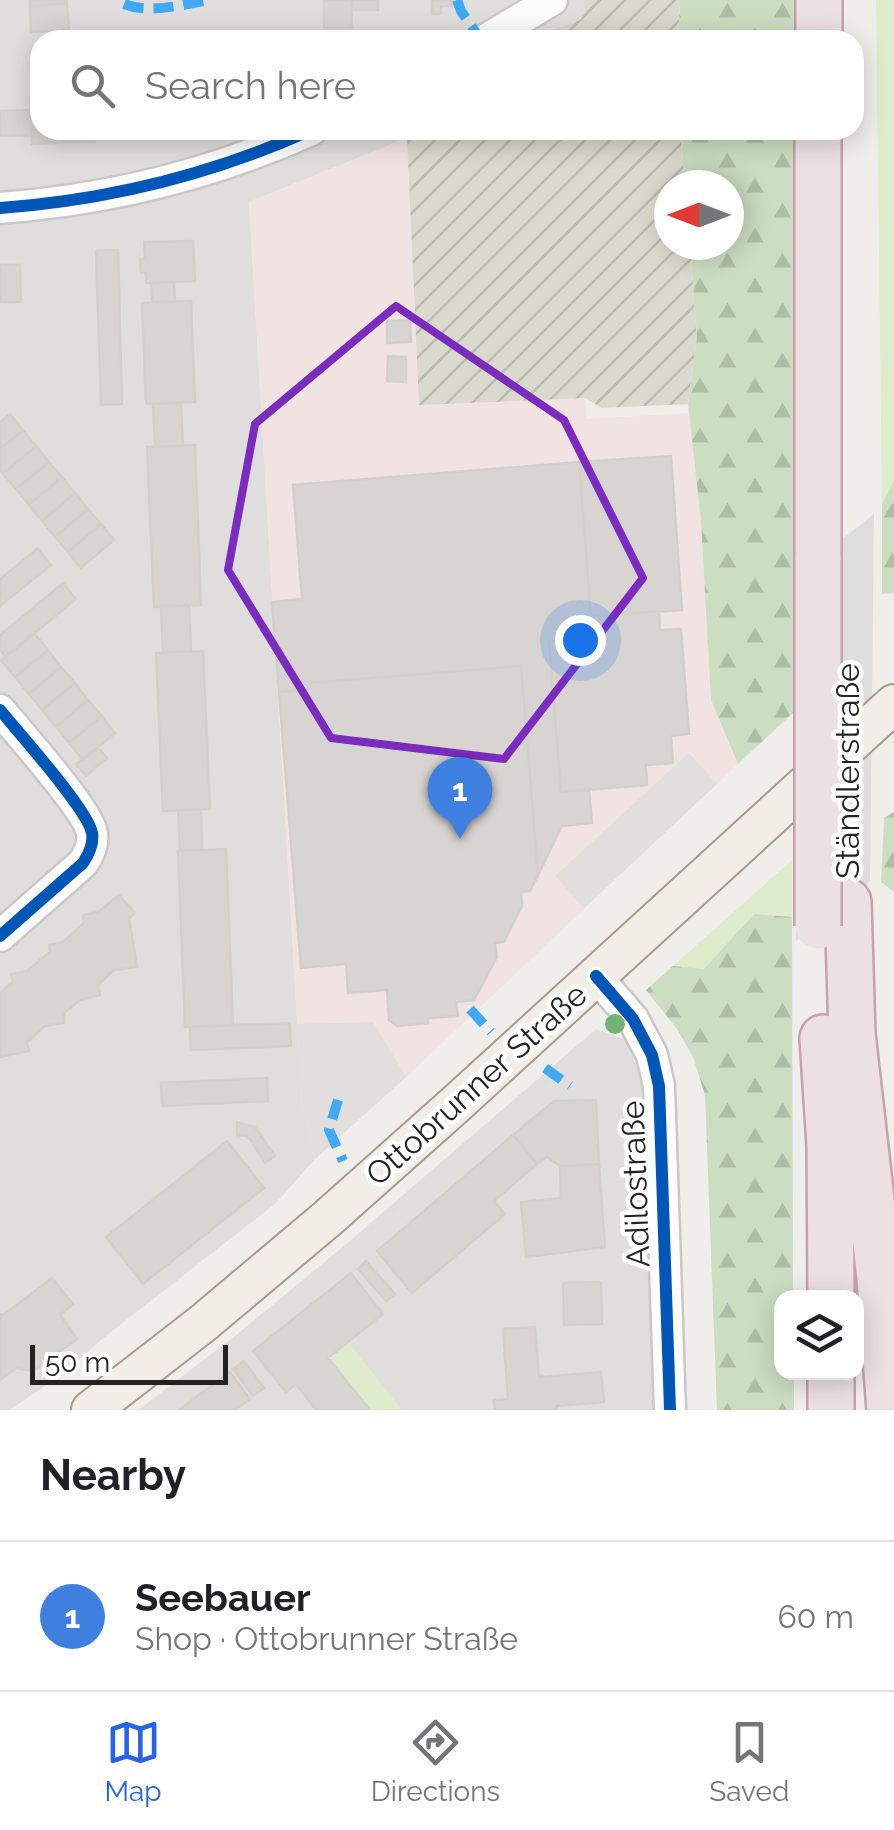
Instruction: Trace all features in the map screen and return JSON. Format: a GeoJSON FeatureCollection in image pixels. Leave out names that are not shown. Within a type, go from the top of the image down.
{"type":"FeatureCollection","features":[{"type":"Feature","properties":{"kind":"highway"},"geometry":{"type":"LineString","coordinates":[[818,30],[819,0]]}},
{"type":"Feature","properties":{"kind":"highway"},"geometry":{"type":"LineString","coordinates":[[846,0],[846,30]]}},
{"type":"Feature","properties":{"kind":"highway","name":"Ständlerstraße"},"geometry":{"type":"LineString","coordinates":[[818,140],[832,549],[830,1290]]}},
{"type":"Feature","properties":{"kind":"highway","name":"Ständlerstraße"},"geometry":{"type":"LineString","coordinates":[[832,549],[846,140]]}},
{"type":"Feature","properties":{"kind":"highway","name":"Ständlerstraße"},"geometry":{"type":"LineString","coordinates":[[833,914],[852,1034],[880,1278],[890,1410]]}},
{"type":"Feature","properties":{"kind":"highway"},"geometry":{"type":"LineString","coordinates":[[831,1380],[831,1410]]}},
{"type":"Feature","properties":{"kind":"main road","name":"Ottobrunner Straße"},"geometry":{"type":"LineString","coordinates":[[90,1410],[202,1324],[328,1218],[894,704]]}},
{"type":"Feature","properties":{"kind":"street"},"geometry":{"type":"LineString","coordinates":[[502,30],[552,0]]}},
{"type":"Feature","properties":{"kind":"street"},"geometry":{"type":"LineString","coordinates":[[0,208],[60,204],[126,191],[201,173],[289,140]]}},
{"type":"Feature","properties":{"kind":"street"},"geometry":{"type":"LineString","coordinates":[[0,710],[76,804],[93,838],[83,864],[0,936]]}},
{"type":"Feature","properties":{"kind":"street","name":"Adilostraße"},"geometry":{"type":"LineString","coordinates":[[596,976],[633,1018],[652,1054],[659,1086],[670,1410]]}},
{"type":"Feature","properties":{"kind":"highlighted area"},"geometry":{"type":"Polygon","coordinates":[[[396,306],[564,420],[643,578],[504,759],[331,738],[228,570],[255,424],[396,306]]]}},
{"type":"Feature","properties":{"kind":"shaded area"},"geometry":{"type":"Polygon","coordinates":[[[0,0],[583,0],[586,12],[580,20],[548,30],[30,30],[30,140],[402,140],[249,202],[302,1104],[315,1159],[275,1204],[68,1370],[10,1410],[0,1410],[0,0]]]}},
{"type":"Feature","properties":{"kind":"shaded area"},"geometry":{"type":"Polygon","coordinates":[[[583,0],[680,0],[678,30],[549,30],[580,20],[586,12],[583,0]]]}},
{"type":"Feature","properties":{"kind":"shaded area"},"geometry":{"type":"Polygon","coordinates":[[[407,140],[419,404],[585,398],[587,419],[689,413],[701,521],[711,700],[738,764],[315,1159],[302,1104],[249,202],[407,140]]]}},
{"type":"Feature","properties":{"kind":"shaded area"},"geometry":{"type":"Polygon","coordinates":[[[407,140],[681,140],[684,170],[654,170],[654,260],[691,260],[697,337],[688,404],[602,408],[585,398],[419,405],[407,140]]]}},
{"type":"Feature","properties":{"kind":"shaded area"},"geometry":{"type":"Polygon","coordinates":[[[689,753],[717,784],[584,908],[555,876],[689,753]]]}},
{"type":"Feature","properties":{"kind":"shaded area"},"geometry":{"type":"Polygon","coordinates":[[[373,1022],[406,1077],[315,1159],[302,1104],[297,1024],[373,1022]]]}},
{"type":"Feature","properties":{"kind":"shaded area"},"geometry":{"type":"Polygon","coordinates":[[[596,1029],[630,1041],[648,1098],[659,1410],[138,1410],[345,1245],[596,1029]]]}},
{"type":"Feature","properties":{"kind":"shaded area"},"geometry":{"type":"Polygon","coordinates":[[[602,1036],[620,1064],[628,1098],[554,1101],[542,1088],[602,1036]]]}},
{"type":"Feature","properties":{"kind":"shaded area"},"geometry":{"type":"Polygon","coordinates":[[[645,1100],[653,1238],[627,1239],[619,1101],[645,1100]]]}},
{"type":"Feature","properties":{"kind":"shaded area"},"geometry":{"type":"Polygon","coordinates":[[[526,1101],[538,1114],[380,1249],[369,1235],[526,1101]]]}},
{"type":"Feature","properties":{"kind":"green space"},"geometry":{"type":"Polygon","coordinates":[[[680,0],[797,0],[797,30],[678,30],[680,0]]]}},
{"type":"Feature","properties":{"kind":"green space"},"geometry":{"type":"Polygon","coordinates":[[[876,0],[894,0],[894,481],[882,504],[876,0]]]}},
{"type":"Feature","properties":{"kind":"green space"},"geometry":{"type":"Polygon","coordinates":[[[681,140],[797,140],[797,709],[738,764],[711,700],[701,521],[688,404],[697,337],[691,260],[744,260],[744,170],[684,170],[681,140]]]}},
{"type":"Feature","properties":{"kind":"green space"},"geometry":{"type":"Polygon","coordinates":[[[894,481],[894,593],[882,594],[882,504],[894,481]]]}},
{"type":"Feature","properties":{"kind":"green space"},"geometry":{"type":"Polygon","coordinates":[[[894,812],[894,892],[881,882],[884,818],[894,812]]]}},
{"type":"Feature","properties":{"kind":"green space"},"geometry":{"type":"Polygon","coordinates":[[[792,860],[792,917],[754,914],[704,970],[673,966],[792,860]]]}},
{"type":"Feature","properties":{"kind":"green space"},"geometry":{"type":"Polygon","coordinates":[[[754,914],[792,917],[793,1290],[774,1290],[774,1380],[794,1380],[794,1410],[717,1410],[705,1095],[693,1057],[646,990],[673,966],[704,969],[754,914]]]}},
{"type":"Feature","properties":{"kind":"green space"},"geometry":{"type":"Polygon","coordinates":[[[348,1342],[402,1410],[370,1410],[328,1358],[348,1342]]]}},
{"type":"Feature","properties":{"kind":"pier"},"geometry":{"type":"Polygon","coordinates":[[[874,514],[870,881],[796,941],[800,573],[874,514]]]}},
{"type":"Feature","properties":{"kind":"building"},"geometry":{"type":"Polygon","coordinates":[[[30,0],[67,0],[67,4],[30,6],[30,0]]]}},
{"type":"Feature","properties":{"kind":"building"},"geometry":{"type":"Polygon","coordinates":[[[324,0],[351,0],[352,28],[324,28],[324,0]]]}},
{"type":"Feature","properties":{"kind":"building"},"geometry":{"type":"Polygon","coordinates":[[[351,0],[378,0],[378,10],[352,10],[351,0]]]}},
{"type":"Feature","properties":{"kind":"building"},"geometry":{"type":"Polygon","coordinates":[[[432,0],[452,0],[452,6],[441,6],[441,14],[432,14],[432,0]]]}},
{"type":"Feature","properties":{"kind":"building"},"geometry":{"type":"Polygon","coordinates":[[[67,4],[69,30],[31,30],[30,6],[67,4]]]}},
{"type":"Feature","properties":{"kind":"building"},"geometry":{"type":"Polygon","coordinates":[[[30,110],[30,135],[0,136],[0,111],[30,110]]]}},
{"type":"Feature","properties":{"kind":"building"},"geometry":{"type":"Polygon","coordinates":[[[32,140],[95,141],[32,144],[32,140]]]}},
{"type":"Feature","properties":{"kind":"building"},"geometry":{"type":"Polygon","coordinates":[[[193,241],[195,281],[146,283],[140,259],[145,259],[144,242],[193,241]]]}},
{"type":"Feature","properties":{"kind":"building"},"geometry":{"type":"Polygon","coordinates":[[[118,250],[122,404],[101,405],[96,251],[118,250]]]}},
{"type":"Feature","properties":{"kind":"building"},"geometry":{"type":"Polygon","coordinates":[[[0,265],[20,265],[21,302],[0,302],[0,265]]]}},
{"type":"Feature","properties":{"kind":"building"},"geometry":{"type":"Polygon","coordinates":[[[174,282],[175,302],[152,302],[151,283],[174,282]]]}},
{"type":"Feature","properties":{"kind":"building"},"geometry":{"type":"Polygon","coordinates":[[[191,301],[195,402],[146,404],[142,303],[191,301]]]}},
{"type":"Feature","properties":{"kind":"building"},"geometry":{"type":"Polygon","coordinates":[[[410,320],[411,342],[387,343],[387,321],[410,320]]]}},
{"type":"Feature","properties":{"kind":"building"},"geometry":{"type":"Polygon","coordinates":[[[388,356],[406,357],[406,382],[387,381],[388,356]]]}},
{"type":"Feature","properties":{"kind":"building"},"geometry":{"type":"Polygon","coordinates":[[[181,403],[183,446],[155,447],[153,404],[181,403]]]}},
{"type":"Feature","properties":{"kind":"building"},"geometry":{"type":"Polygon","coordinates":[[[10,414],[23,430],[0,449],[0,423],[10,414]]]}},
{"type":"Feature","properties":{"kind":"building"},"geometry":{"type":"Polygon","coordinates":[[[23,430],[36,446],[3,474],[0,449],[23,430]]]}},
{"type":"Feature","properties":{"kind":"building"},"geometry":{"type":"Polygon","coordinates":[[[195,445],[201,605],[154,607],[147,447],[195,445]]]}},
{"type":"Feature","properties":{"kind":"building"},"geometry":{"type":"Polygon","coordinates":[[[36,446],[49,462],[16,489],[3,474],[36,446]]]}},
{"type":"Feature","properties":{"kind":"building"},"geometry":{"type":"Polygon","coordinates":[[[671,456],[682,610],[591,616],[579,462],[671,456]]]}},
{"type":"Feature","properties":{"kind":"building"},"geometry":{"type":"Polygon","coordinates":[[[49,462],[62,477],[29,505],[16,489],[49,462]]]}},
{"type":"Feature","properties":{"kind":"building"},"geometry":{"type":"Polygon","coordinates":[[[579,462],[591,616],[564,618],[566,640],[549,641],[561,792],[589,789],[592,823],[562,826],[538,875],[521,666],[310,683],[310,689],[279,692],[272,602],[302,599],[293,485],[579,462]]]}},
{"type":"Feature","properties":{"kind":"building"},"geometry":{"type":"Polygon","coordinates":[[[62,477],[75,493],[42,521],[29,505],[62,477]]]}},
{"type":"Feature","properties":{"kind":"building"},"geometry":{"type":"Polygon","coordinates":[[[75,493],[88,509],[55,537],[42,521],[75,493]]]}},
{"type":"Feature","properties":{"kind":"building"},"geometry":{"type":"Polygon","coordinates":[[[88,509],[101,524],[68,552],[55,537],[88,509]]]}},
{"type":"Feature","properties":{"kind":"building"},"geometry":{"type":"Polygon","coordinates":[[[101,524],[114,540],[81,568],[68,552],[101,524]]]}},
{"type":"Feature","properties":{"kind":"building"},"geometry":{"type":"Polygon","coordinates":[[[38,548],[51,565],[0,606],[0,579],[38,548]]]}},
{"type":"Feature","properties":{"kind":"building"},"geometry":{"type":"Polygon","coordinates":[[[63,583],[76,599],[6,657],[0,650],[0,635],[63,583]]]}},
{"type":"Feature","properties":{"kind":"building"},"geometry":{"type":"Polygon","coordinates":[[[189,605],[191,651],[163,652],[161,606],[189,605]]]}},
{"type":"Feature","properties":{"kind":"building"},"geometry":{"type":"Polygon","coordinates":[[[659,611],[660,630],[681,629],[689,734],[671,736],[673,763],[646,765],[647,785],[561,792],[549,641],[566,640],[564,618],[659,611]]]}},
{"type":"Feature","properties":{"kind":"building"},"geometry":{"type":"Polygon","coordinates":[[[34,633],[48,650],[15,677],[1,660],[34,633]]]}},
{"type":"Feature","properties":{"kind":"building"},"geometry":{"type":"Polygon","coordinates":[[[48,650],[61,667],[29,694],[15,677],[48,650]]]}},
{"type":"Feature","properties":{"kind":"building"},"geometry":{"type":"Polygon","coordinates":[[[203,651],[210,809],[163,811],[156,653],[203,651]]]}},
{"type":"Feature","properties":{"kind":"building"},"geometry":{"type":"Polygon","coordinates":[[[521,666],[538,875],[530,891],[521,892],[522,906],[504,942],[495,943],[497,957],[474,1000],[456,1002],[458,1016],[397,1026],[389,1020],[387,990],[348,993],[346,964],[301,968],[279,692],[310,689],[310,683],[521,666]]]}},
{"type":"Feature","properties":{"kind":"building"},"geometry":{"type":"Polygon","coordinates":[[[61,667],[75,683],[42,710],[29,694],[61,667]]]}},
{"type":"Feature","properties":{"kind":"building"},"geometry":{"type":"Polygon","coordinates":[[[75,683],[88,700],[56,727],[42,710],[75,683]]]}},
{"type":"Feature","properties":{"kind":"building"},"geometry":{"type":"Polygon","coordinates":[[[88,700],[102,716],[69,743],[56,727],[88,700]]]}},
{"type":"Feature","properties":{"kind":"building"},"geometry":{"type":"Polygon","coordinates":[[[102,716],[115,733],[83,760],[69,743],[102,716]]]}},
{"type":"Feature","properties":{"kind":"building"},"geometry":{"type":"Polygon","coordinates":[[[98,747],[107,758],[86,776],[76,764],[98,747]]]}},
{"type":"Feature","properties":{"kind":"building"},"geometry":{"type":"Polygon","coordinates":[[[201,809],[202,850],[180,851],[178,810],[201,809]]]}},
{"type":"Feature","properties":{"kind":"building"},"geometry":{"type":"Polygon","coordinates":[[[226,849],[233,1025],[185,1027],[178,851],[226,849]]]}},
{"type":"Feature","properties":{"kind":"building"},"geometry":{"type":"Polygon","coordinates":[[[119,895],[135,913],[129,918],[137,967],[114,970],[98,985],[100,995],[80,1000],[64,1013],[64,1023],[45,1026],[27,1042],[29,1051],[0,1057],[0,993],[13,982],[11,974],[27,971],[50,952],[49,945],[63,942],[84,923],[83,915],[98,912],[119,895]]]}},
{"type":"Feature","properties":{"kind":"building"},"geometry":{"type":"Polygon","coordinates":[[[290,1023],[291,1046],[191,1050],[190,1027],[290,1023]]]}},
{"type":"Feature","properties":{"kind":"building"},"geometry":{"type":"Polygon","coordinates":[[[267,1078],[268,1101],[162,1106],[161,1083],[267,1078]]]}},
{"type":"Feature","properties":{"kind":"building"},"geometry":{"type":"Polygon","coordinates":[[[596,1100],[599,1164],[560,1166],[547,1157],[537,1164],[513,1135],[554,1101],[596,1100]]]}},
{"type":"Feature","properties":{"kind":"building"},"geometry":{"type":"Polygon","coordinates":[[[237,1122],[255,1127],[275,1156],[265,1163],[250,1139],[237,1135],[237,1122]]]}},
{"type":"Feature","properties":{"kind":"building"},"geometry":{"type":"Polygon","coordinates":[[[513,1135],[537,1164],[494,1201],[505,1214],[412,1293],[377,1251],[513,1135]]]}},
{"type":"Feature","properties":{"kind":"building"},"geometry":{"type":"Polygon","coordinates":[[[227,1141],[264,1188],[143,1284],[106,1237],[227,1141]]]}},
{"type":"Feature","properties":{"kind":"building"},"geometry":{"type":"Polygon","coordinates":[[[599,1164],[605,1247],[526,1257],[521,1202],[561,1198],[560,1166],[599,1164]]]}},
{"type":"Feature","properties":{"kind":"building"},"geometry":{"type":"Polygon","coordinates":[[[366,1261],[395,1294],[386,1301],[358,1269],[366,1261]]]}},
{"type":"Feature","properties":{"kind":"building"},"geometry":{"type":"Polygon","coordinates":[[[351,1273],[383,1314],[328,1358],[370,1410],[316,1410],[296,1384],[286,1392],[253,1351],[351,1273]]]}},
{"type":"Feature","properties":{"kind":"building"},"geometry":{"type":"Polygon","coordinates":[[[52,1278],[73,1304],[60,1315],[77,1339],[33,1371],[16,1368],[0,1380],[0,1314],[52,1278]]]}},
{"type":"Feature","properties":{"kind":"building"},"geometry":{"type":"Polygon","coordinates":[[[601,1282],[602,1324],[564,1325],[563,1283],[601,1282]]]}},
{"type":"Feature","properties":{"kind":"building"},"geometry":{"type":"Polygon","coordinates":[[[535,1327],[539,1377],[601,1372],[604,1402],[557,1406],[557,1410],[495,1410],[494,1400],[508,1399],[503,1329],[535,1327]]]}},
{"type":"Feature","properties":{"kind":"building"},"geometry":{"type":"Polygon","coordinates":[[[244,1361],[264,1388],[253,1396],[233,1369],[244,1361]]]}},
{"type":"Feature","properties":{"kind":"building"},"geometry":{"type":"Polygon","coordinates":[[[230,1372],[250,1399],[235,1410],[179,1410],[230,1372]]]}},
{"type":"Feature","properties":{"kind":"marked path"},"geometry":{"type":"LineString","coordinates":[[124,4],[155,8],[208,0]]}},
{"type":"Feature","properties":{"kind":"marked path"},"geometry":{"type":"LineString","coordinates":[[457,0],[474,30]]}},
{"type":"Feature","properties":{"kind":"marked path"},"geometry":{"type":"LineString","coordinates":[[470,1009],[491,1032]]}},
{"type":"Feature","properties":{"kind":"marked path"},"geometry":{"type":"LineString","coordinates":[[545,1068],[570,1086]]}},
{"type":"Feature","properties":{"kind":"marked path"},"geometry":{"type":"LineString","coordinates":[[338,1100],[329,1130],[343,1161]]}},
{"type":"Feature","properties":{"kind":"cycle path"},"geometry":{"type":"LineString","coordinates":[[0,208],[81,199],[159,183],[287,140]]}},
{"type":"Feature","properties":{"kind":"cycle path"},"geometry":{"type":"LineString","coordinates":[[0,710],[66,790],[92,833],[83,863],[0,936]]}},
{"type":"Feature","properties":{"kind":"cycle path"},"geometry":{"type":"LineString","coordinates":[[596,976],[633,1019],[652,1055],[659,1086],[670,1410]]}},
{"type":"Feature","properties":{"kind":"place","name":"Seebauer"},"geometry":{"type":"Point","coordinates":[460,839]}}]}
